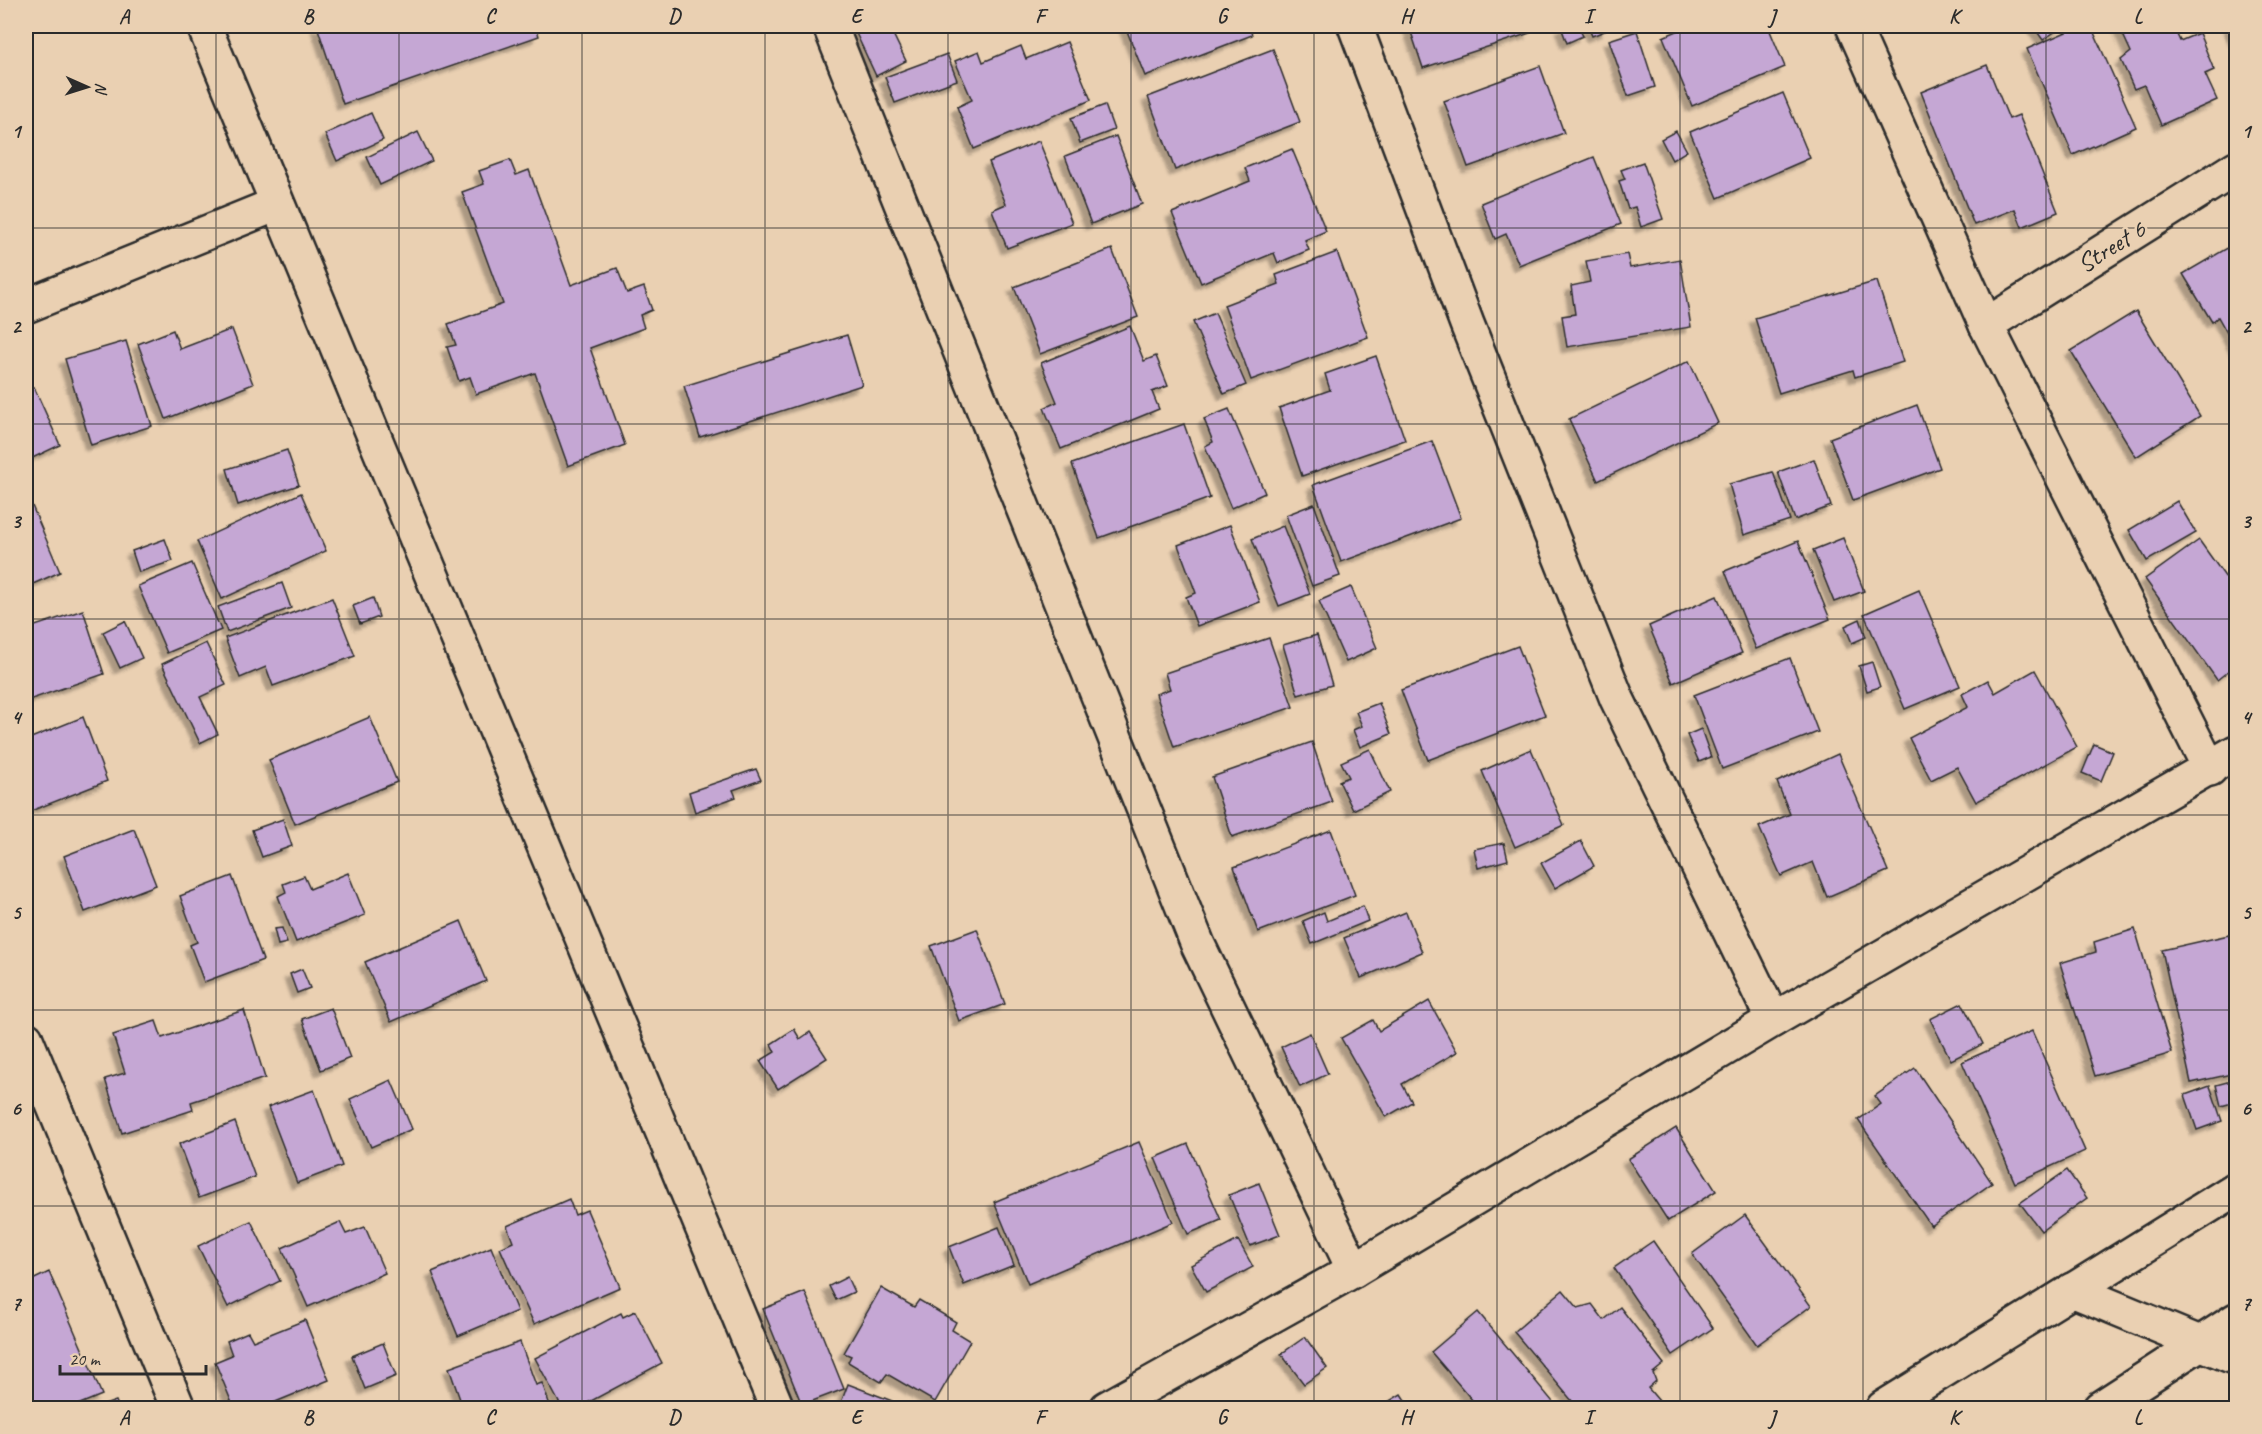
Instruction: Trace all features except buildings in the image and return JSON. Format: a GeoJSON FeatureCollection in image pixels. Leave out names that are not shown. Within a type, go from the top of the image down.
{"type":"FeatureCollection","features":[{"type":"Feature","properties":{"kind":"street"},"geometry":{"type":"LineString","coordinates":[[204,26],[777,1408]]}},
{"type":"Feature","properties":{"kind":"street"},"geometry":{"type":"LineString","coordinates":[[830,26],[1198,945],[1354,1270]]}},
{"type":"Feature","properties":{"kind":"street"},"geometry":{"type":"LineString","coordinates":[[1355,26],[1467,324],[1617,699],[1773,1020]]}},
{"type":"Feature","properties":{"kind":"street"},"geometry":{"type":"LineString","coordinates":[[1107,1408],[1354,1270],[1773,1020],[2223,760],[1986,325],[1853,26]]}},
{"type":"Feature","properties":{"kind":"street","name":"Street 6"},"geometry":{"type":"LineString","coordinates":[[1986,325],[2236,168]]}},
{"type":"Feature","properties":{"kind":"street"},"geometry":{"type":"LineString","coordinates":[[26,306],[277,204]]}},
{"type":"Feature","properties":{"kind":"street"},"geometry":{"type":"LineString","coordinates":[[26,1039],[178,1408]]}},
{"type":"Feature","properties":{"kind":"street"},"geometry":{"type":"LineString","coordinates":[[1883,1408],[2236,1189]]}},
{"type":"Feature","properties":{"kind":"street"},"geometry":{"type":"LineString","coordinates":[[2072,1290],[2236,1358]]}},
{"type":"Feature","properties":{"kind":"street"},"geometry":{"type":"LineString","coordinates":[[2100,1408],[2236,1320]]}}]}
